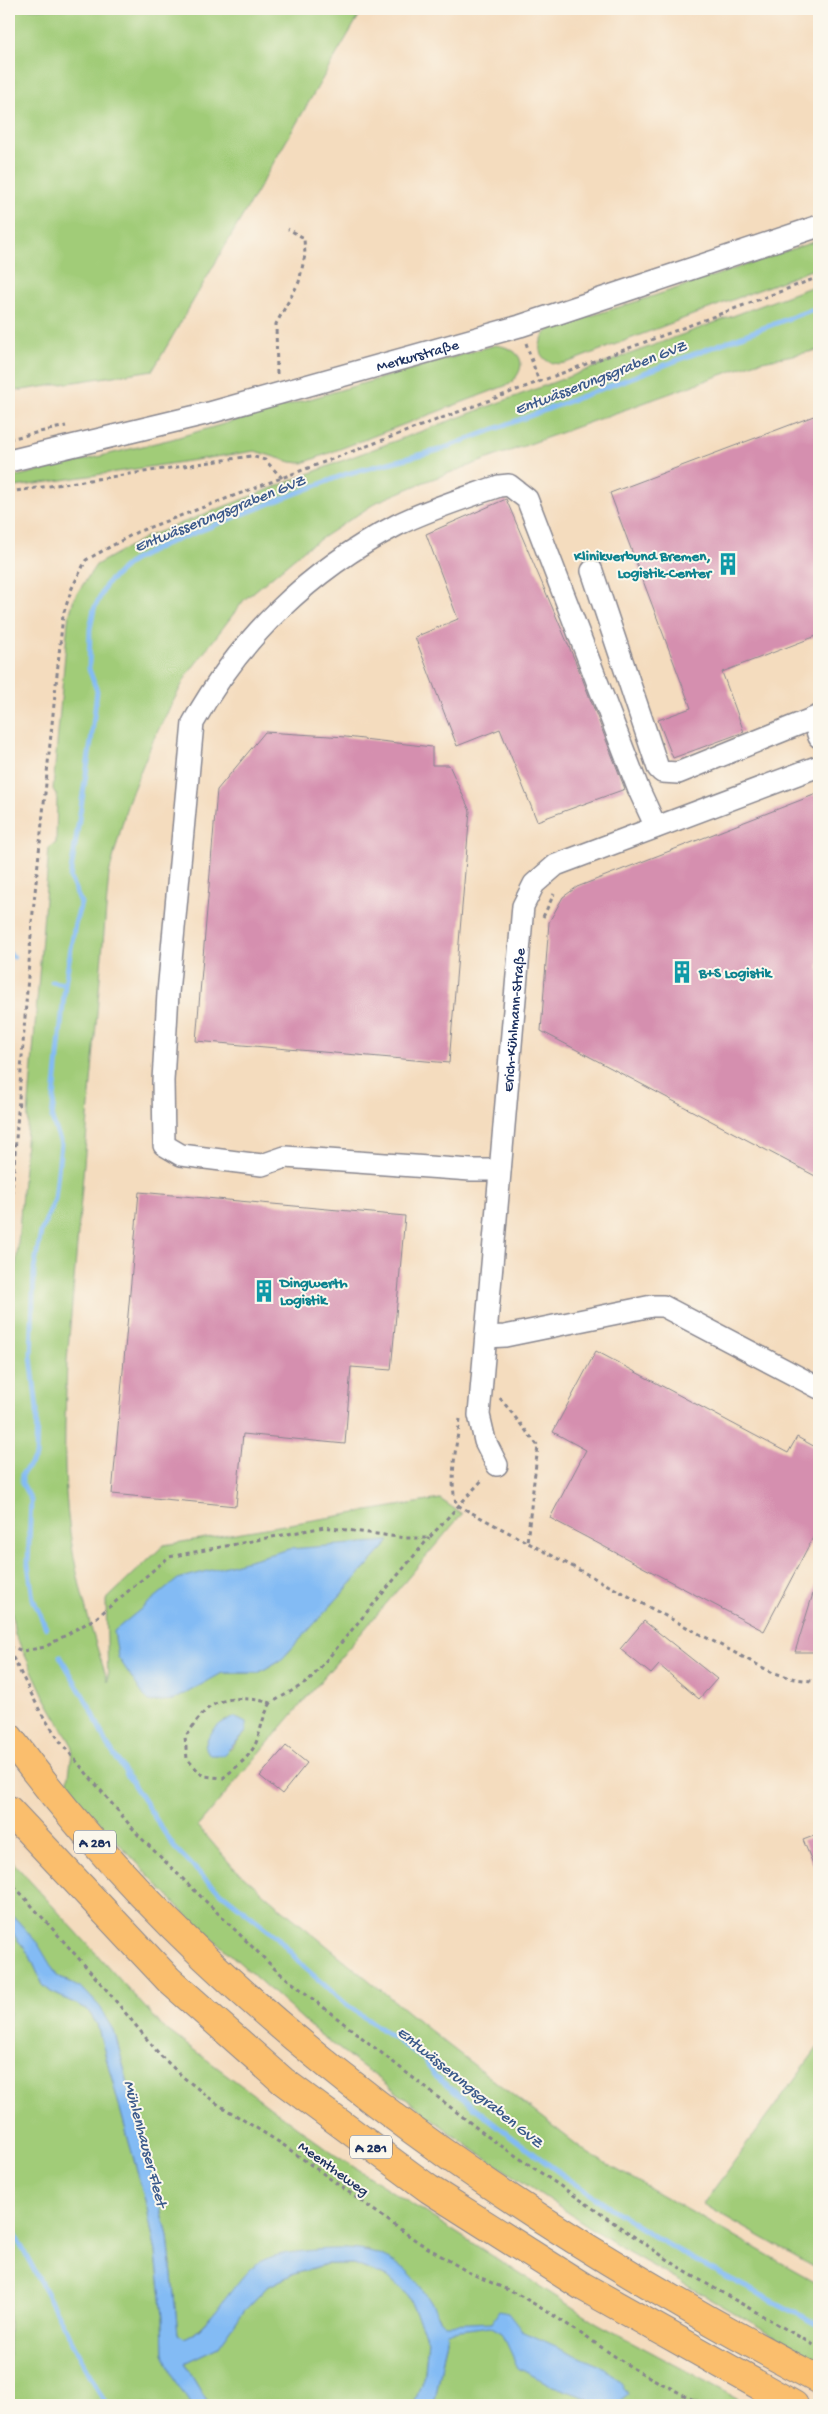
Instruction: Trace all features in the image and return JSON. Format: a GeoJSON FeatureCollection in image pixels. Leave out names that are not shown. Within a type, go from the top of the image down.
{"type":"FeatureCollection","features":[{"type":"Feature","properties":{"kind":"highway","name":"A 281"},"geometry":{"type":"LineString","coordinates":[[9,1737],[36,1774],[114,1865],[244,1995],[312,2052],[383,2108],[456,2161],[595,2252],[819,2380]]}},
{"type":"Feature","properties":{"kind":"highway","name":"A 281"},"geometry":{"type":"LineString","coordinates":[[9,1810],[169,1980],[283,2081],[429,2189],[541,2261],[794,2405]]}},
{"type":"Feature","properties":{"kind":"street","name":"Merkurstraße"},"geometry":{"type":"LineString","coordinates":[[9,461],[210,413],[279,392],[520,326],[819,226]]}},
{"type":"Feature","properties":{"kind":"street"},"geometry":{"type":"LineString","coordinates":[[500,1170],[471,1170],[285,1157],[262,1165],[181,1155],[164,1145],[163,1081],[175,916],[193,723],[207,698],[267,619],[313,579],[342,558],[398,525],[499,486],[509,485],[527,499],[638,788],[656,827]]}},
{"type":"Feature","properties":{"kind":"street"},"geometry":{"type":"LineString","coordinates":[[592,572],[658,768],[662,772],[678,773],[817,724]]}},
{"type":"Feature","properties":{"kind":"street","name":"Erich-Kühlmann-Straße"},"geometry":{"type":"LineString","coordinates":[[497,1465],[485,1441],[479,1415],[523,906],[534,884],[556,865],[819,766]]}},
{"type":"Feature","properties":{"kind":"street"},"geometry":{"type":"LineString","coordinates":[[486,1337],[506,1336],[652,1306],[662,1306],[819,1388]]}},
{"type":"Feature","properties":{"kind":"path"},"geometry":{"type":"LineString","coordinates":[[279,392],[275,357],[276,324],[300,282],[305,255],[304,238],[288,230]]}},
{"type":"Feature","properties":{"kind":"path"},"geometry":{"type":"LineString","coordinates":[[520,326],[539,382]]}},
{"type":"Feature","properties":{"kind":"path"},"geometry":{"type":"LineString","coordinates":[[9,492],[251,456],[265,460],[282,478]]}},
{"type":"Feature","properties":{"kind":"path"},"geometry":{"type":"LineString","coordinates":[[541,924],[544,910],[557,891]]}},
{"type":"Feature","properties":{"kind":"path"},"geometry":{"type":"LineString","coordinates":[[501,1390],[500,1398],[538,1446],[527,1542]]}},
{"type":"Feature","properties":{"kind":"path"},"geometry":{"type":"LineString","coordinates":[[460,1415],[454,1484],[454,1497],[457,1505],[771,1672],[795,1679],[819,1682]]}},
{"type":"Feature","properties":{"kind":"path"},"geometry":{"type":"LineString","coordinates":[[271,1704],[255,1699],[231,1699],[210,1707],[185,1737],[187,1759],[203,1776],[223,1778],[241,1763],[256,1742],[264,1714],[271,1704],[309,1680],[457,1505],[497,1465]]}},
{"type":"Feature","properties":{"kind":"path"},"geometry":{"type":"LineString","coordinates":[[9,1646],[23,1651],[45,1647],[96,1618],[169,1556],[324,1527],[406,1538],[429,1538]]}},
{"type":"Feature","properties":{"kind":"path"},"geometry":{"type":"LineString","coordinates":[[9,1650],[41,1713],[62,1744],[139,1836],[276,1970],[487,2136],[686,2272],[819,2348]]}},
{"type":"Feature","properties":{"kind":"path","name":"Meentheweg"},"geometry":{"type":"LineString","coordinates":[[9,1880],[105,1988],[160,2055],[183,2077],[216,2102],[282,2144],[418,2242],[468,2272],[521,2296],[634,2368],[703,2405]]}},
{"type":"Feature","properties":{"kind":"green space"},"geometry":{"type":"Polygon","coordinates":[[[9,9],[363,9],[153,370],[9,392],[9,9]]]}},
{"type":"Feature","properties":{"kind":"green space"},"geometry":{"type":"Polygon","coordinates":[[[819,240],[819,267],[569,362],[554,363],[544,358],[541,353],[541,341],[545,334],[561,324],[653,296],[819,240]]]}},
{"type":"Feature","properties":{"kind":"green space"},"geometry":{"type":"Polygon","coordinates":[[[819,284],[819,350],[757,362],[424,482],[377,502],[305,549],[244,600],[187,675],[153,740],[128,802],[109,874],[67,1361],[65,1447],[67,1512],[81,1590],[108,1682],[106,1600],[164,1545],[440,1499],[462,1514],[198,1826],[233,1867],[277,1905],[447,2044],[589,2154],[819,2284],[819,2361],[621,2248],[467,2145],[318,2033],[182,1911],[67,1788],[73,1747],[44,1696],[15,1634],[9,1595],[9,1358],[49,848],[56,843],[57,796],[53,789],[68,621],[74,598],[96,565],[146,537],[352,457],[819,284]],[[389,1542],[222,1673],[258,1673],[282,1659],[389,1542]],[[226,1719],[210,1735],[230,1750],[246,1732],[226,1719]]]}},
{"type":"Feature","properties":{"kind":"green space"},"geometry":{"type":"Polygon","coordinates":[[[495,345],[511,350],[520,358],[520,370],[510,384],[303,463],[291,462],[255,451],[9,488],[9,478],[172,439],[495,345]]]}},
{"type":"Feature","properties":{"kind":"green space"},"geometry":{"type":"Polygon","coordinates":[[[9,1858],[163,2027],[332,2153],[597,2323],[750,2405],[434,2405],[447,2339],[443,2324],[427,2299],[416,2288],[367,2250],[251,2269],[219,2308],[200,2327],[184,2338],[178,2334],[168,2236],[114,2030],[70,1982],[57,1976],[17,1920],[9,1914],[9,1858]]]}},
{"type":"Feature","properties":{"kind":"green space"},"geometry":{"type":"Polygon","coordinates":[[[9,1929],[29,1954],[43,1985],[51,1992],[87,2009],[97,2024],[147,2208],[156,2253],[163,2316],[164,2354],[191,2405],[9,2405],[9,1929]]]}},
{"type":"Feature","properties":{"kind":"green space"},"geometry":{"type":"Polygon","coordinates":[[[818,2047],[819,2049],[819,2270],[703,2204],[818,2047]]]}},
{"type":"Feature","properties":{"kind":"green space"},"geometry":{"type":"Polygon","coordinates":[[[327,2264],[353,2264],[388,2277],[407,2294],[428,2340],[425,2372],[414,2405],[209,2405],[184,2363],[218,2347],[244,2311],[267,2287],[291,2275],[327,2264]]]}},
{"type":"Feature","properties":{"kind":"water"},"geometry":{"type":"Polygon","coordinates":[[[390,1541],[282,1659],[258,1673],[222,1673],[174,1700],[148,1702],[118,1657],[114,1631],[178,1579],[290,1549],[390,1541]]]}},
{"type":"Feature","properties":{"kind":"water"},"geometry":{"type":"Polygon","coordinates":[[[234,1717],[246,1723],[246,1732],[223,1755],[210,1755],[205,1747],[212,1732],[219,1725],[234,1717]]]}},
{"type":"Feature","properties":{"kind":"water"},"geometry":{"type":"Polygon","coordinates":[[[9,1914],[17,1920],[38,1944],[57,1976],[84,1990],[100,2007],[114,2030],[168,2236],[178,2334],[184,2338],[201,2327],[252,2267],[264,2260],[277,2255],[299,2252],[352,2249],[371,2252],[403,2268],[429,2299],[441,2321],[445,2324],[492,2322],[499,2311],[508,2313],[522,2331],[605,2368],[620,2381],[628,2394],[615,2405],[596,2405],[587,2398],[553,2386],[518,2368],[502,2333],[490,2326],[446,2332],[447,2339],[434,2405],[414,2405],[425,2372],[428,2340],[407,2294],[388,2277],[353,2264],[326,2264],[291,2275],[267,2287],[244,2311],[218,2347],[184,2363],[209,2405],[191,2405],[175,2381],[164,2354],[163,2316],[156,2253],[147,2208],[97,2024],[87,2009],[51,1992],[43,1985],[29,1954],[9,1929],[9,1914]]]}},
{"type":"Feature","properties":{"kind":"building","name":"Klinikverbund Bremen, Logistik-Center"},"geometry":{"type":"Polygon","coordinates":[[[819,414],[819,635],[722,672],[744,732],[673,758],[658,720],[691,708],[610,493],[819,414]]]}},
{"type":"Feature","properties":{"kind":"building"},"geometry":{"type":"Polygon","coordinates":[[[506,499],[579,670],[625,789],[537,821],[500,729],[457,746],[415,637],[458,619],[426,534],[506,499]]]}},
{"type":"Feature","properties":{"kind":"building"},"geometry":{"type":"Polygon","coordinates":[[[265,732],[346,737],[432,747],[432,765],[449,765],[470,811],[449,1063],[196,1041],[217,790],[265,732]]]}},
{"type":"Feature","properties":{"kind":"building","name":"B+S Logistik"},"geometry":{"type":"Polygon","coordinates":[[[819,793],[819,1178],[541,1031],[549,922],[563,897],[577,887],[819,793]]]}},
{"type":"Feature","properties":{"kind":"building","name":"Dingwerth Logistik"},"geometry":{"type":"Polygon","coordinates":[[[139,1192],[405,1216],[391,1370],[351,1367],[345,1444],[243,1434],[236,1506],[112,1494],[139,1192]]]}},
{"type":"Feature","properties":{"kind":"building"},"geometry":{"type":"Polygon","coordinates":[[[596,1351],[788,1453],[797,1437],[819,1449],[819,1526],[764,1631],[550,1518],[586,1450],[553,1432],[596,1351]]]}},
{"type":"Feature","properties":{"kind":"building"},"geometry":{"type":"Polygon","coordinates":[[[816,1584],[819,1584],[819,1652],[795,1652],[816,1584]]]}},
{"type":"Feature","properties":{"kind":"building"},"geometry":{"type":"Polygon","coordinates":[[[644,1621],[717,1679],[699,1699],[659,1665],[651,1674],[620,1649],[644,1621]]]}},
{"type":"Feature","properties":{"kind":"building"},"geometry":{"type":"Polygon","coordinates":[[[286,1746],[307,1763],[282,1794],[260,1776],[286,1746]]]}},
{"type":"Feature","properties":{"kind":"building"},"geometry":{"type":"Polygon","coordinates":[[[819,1834],[819,1878],[803,1840],[819,1834]]]}},
{"type":"Feature","properties":{"kind":"waterway","name":"Entwässerungsgraben GVZ"},"geometry":{"type":"LineString","coordinates":[[46,1628],[33,1599],[28,1564],[31,1500],[22,1483],[22,1474],[36,1457],[37,1410],[31,1356],[34,1269],[41,1232],[55,1199],[61,1143],[52,1119],[65,984],[75,924],[81,903],[70,878],[97,691],[89,669],[90,629],[94,609],[107,583],[132,561],[163,545],[346,474],[439,450],[819,307]]}},
{"type":"Feature","properties":{"kind":"waterway"},"geometry":{"type":"LineString","coordinates":[[9,953],[14,957]]}},
{"type":"Feature","properties":{"kind":"waterway"},"geometry":{"type":"LineString","coordinates":[[52,982],[65,984]]}},
{"type":"Feature","properties":{"kind":"waterway","name":"Entwässerungsgraben GVZ"},"geometry":{"type":"LineString","coordinates":[[60,1656],[92,1711],[105,1741],[174,1847],[208,1882],[277,1937],[304,1967],[347,2005],[425,2060],[434,2075],[494,2123],[618,2214],[701,2263],[819,2325]]}},
{"type":"Feature","properties":{"kind":"waterway"},"geometry":{"type":"LineString","coordinates":[[9,2223],[106,2405]]}},
{"type":"Feature","properties":{"kind":"place","name":"Klinikverbund Bremen, Logistik-Center"},"geometry":{"type":"Point","coordinates":[728,564]}},
{"type":"Feature","properties":{"kind":"place","name":"B+S Logistik"},"geometry":{"type":"Point","coordinates":[682,972]}},
{"type":"Feature","properties":{"kind":"place","name":"Dingwerth Logistik"},"geometry":{"type":"Point","coordinates":[264,1291]}},
{"type":"Feature","properties":{"kind":"water label","name":"Mühlenhauser Fleet"},"geometry":{"type":"Point","coordinates":[147,2143]}}]}
